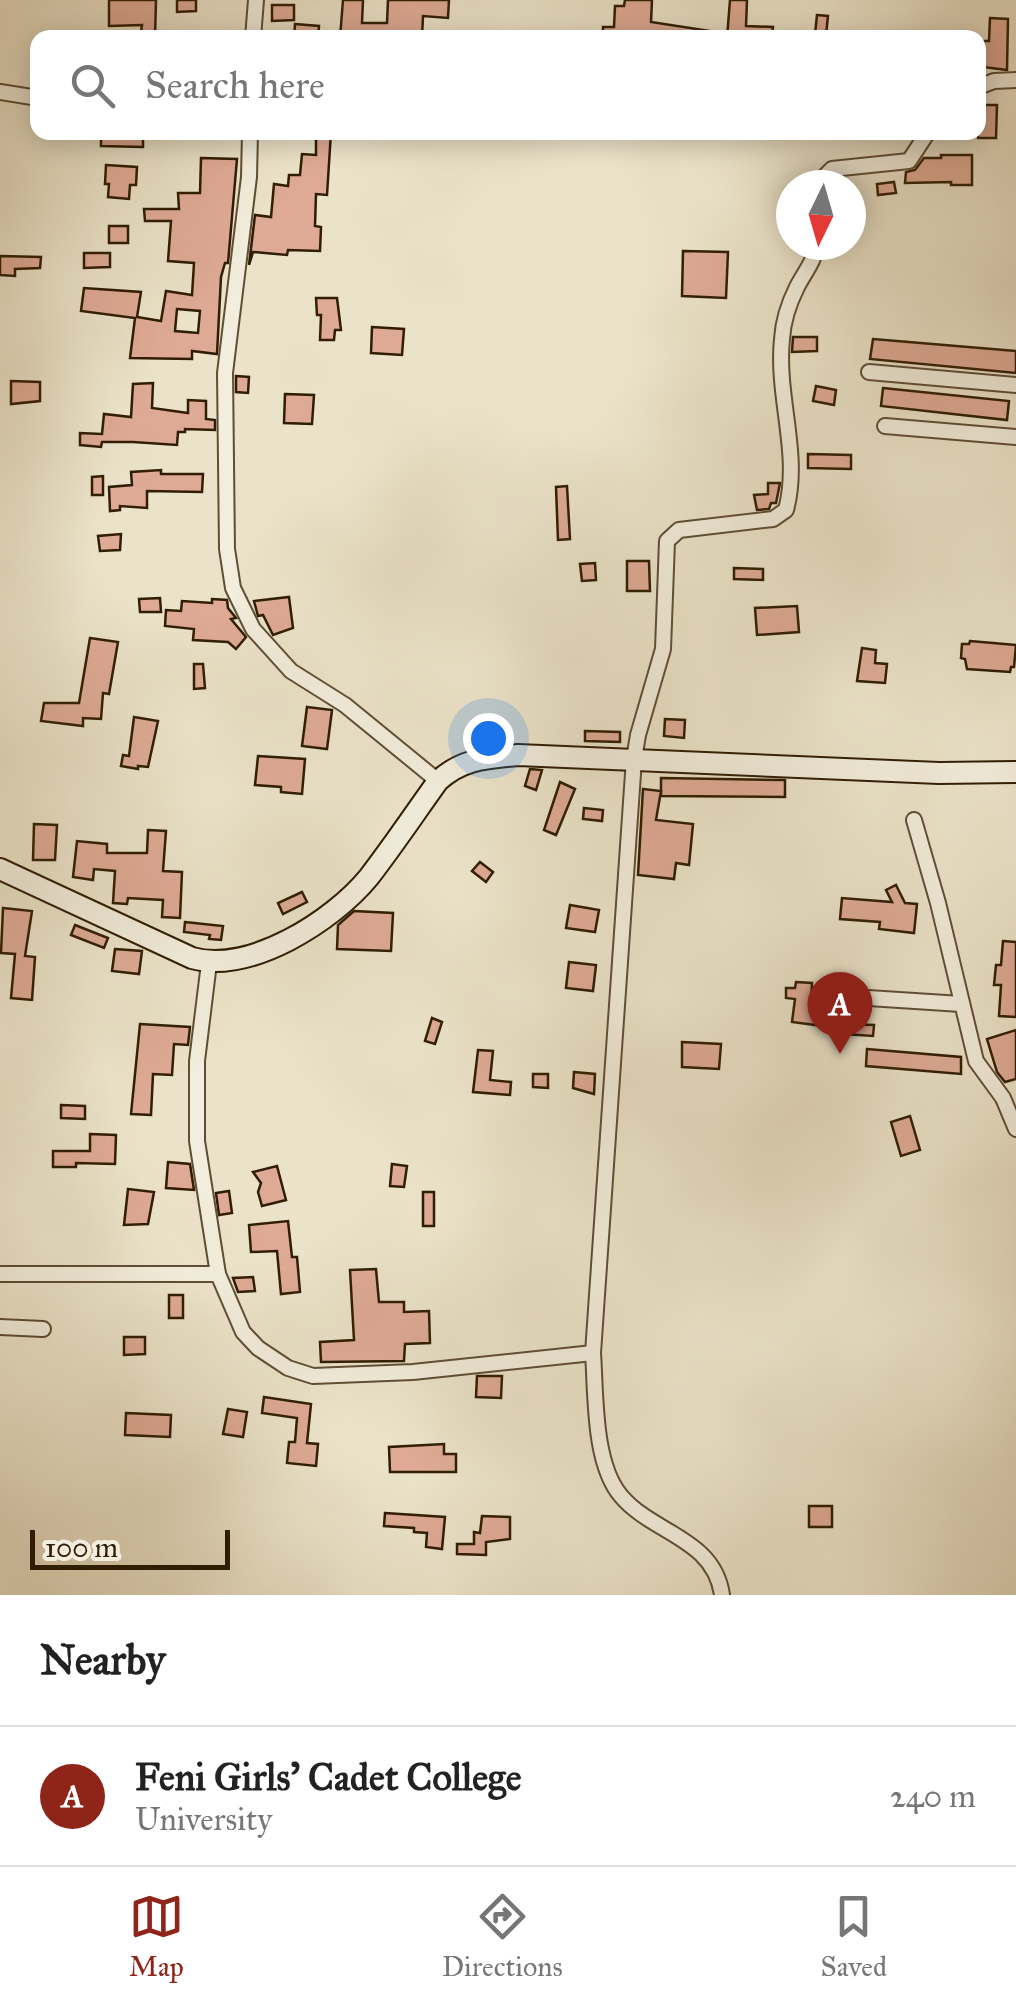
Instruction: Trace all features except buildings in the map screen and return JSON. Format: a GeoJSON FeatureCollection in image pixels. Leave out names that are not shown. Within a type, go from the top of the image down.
{"type":"FeatureCollection","features":[{"type":"Feature","properties":{"kind":"main road"},"geometry":{"type":"LineString","coordinates":[[0,869],[209,963],[255,956],[326,916],[366,880],[438,781],[452,768],[474,760],[518,755],[939,773],[1016,772]]}},
{"type":"Feature","properties":{"kind":"street"},"geometry":{"type":"LineString","coordinates":[[254,30],[256,0]]}},
{"type":"Feature","properties":{"kind":"street"},"geometry":{"type":"LineString","coordinates":[[986,84],[1016,80]]}},
{"type":"Feature","properties":{"kind":"street"},"geometry":{"type":"LineString","coordinates":[[0,92],[30,97]]}},
{"type":"Feature","properties":{"kind":"street"},"geometry":{"type":"LineString","coordinates":[[250,140],[249,177],[225,373],[227,549],[232,588],[252,629],[291,671],[345,705],[438,781]]}},
{"type":"Feature","properties":{"kind":"street"},"geometry":{"type":"LineString","coordinates":[[831,170],[909,161],[923,140]]}},
{"type":"Feature","properties":{"kind":"street"},"geometry":{"type":"LineString","coordinates":[[722,1595],[710,1563],[694,1546],[648,1519],[620,1494],[609,1474],[600,1441],[592,1352],[634,760],[663,648],[667,540],[679,530],[772,519],[786,510],[791,444],[781,369],[782,338],[789,306],[812,260]]}},
{"type":"Feature","properties":{"kind":"street"},"geometry":{"type":"LineString","coordinates":[[869,372],[1016,384]]}},
{"type":"Feature","properties":{"kind":"street"},"geometry":{"type":"LineString","coordinates":[[885,426],[1016,437]]}},
{"type":"Feature","properties":{"kind":"street"},"geometry":{"type":"LineString","coordinates":[[914,820],[976,1061],[1016,1125]]}},
{"type":"Feature","properties":{"kind":"street"},"geometry":{"type":"LineString","coordinates":[[209,963],[197,1062],[197,1141],[218,1274],[242,1332],[271,1359],[313,1376],[413,1372],[592,1352]]}},
{"type":"Feature","properties":{"kind":"street"},"geometry":{"type":"LineString","coordinates":[[822,995],[961,1004]]}},
{"type":"Feature","properties":{"kind":"street"},"geometry":{"type":"LineString","coordinates":[[0,1274],[218,1274]]}},
{"type":"Feature","properties":{"kind":"street"},"geometry":{"type":"LineString","coordinates":[[0,1328],[43,1329]]}},
{"type":"Feature","properties":{"kind":"place","name":"Feni Girls' Cadet College"},"geometry":{"type":"Point","coordinates":[840,1054]}}]}
